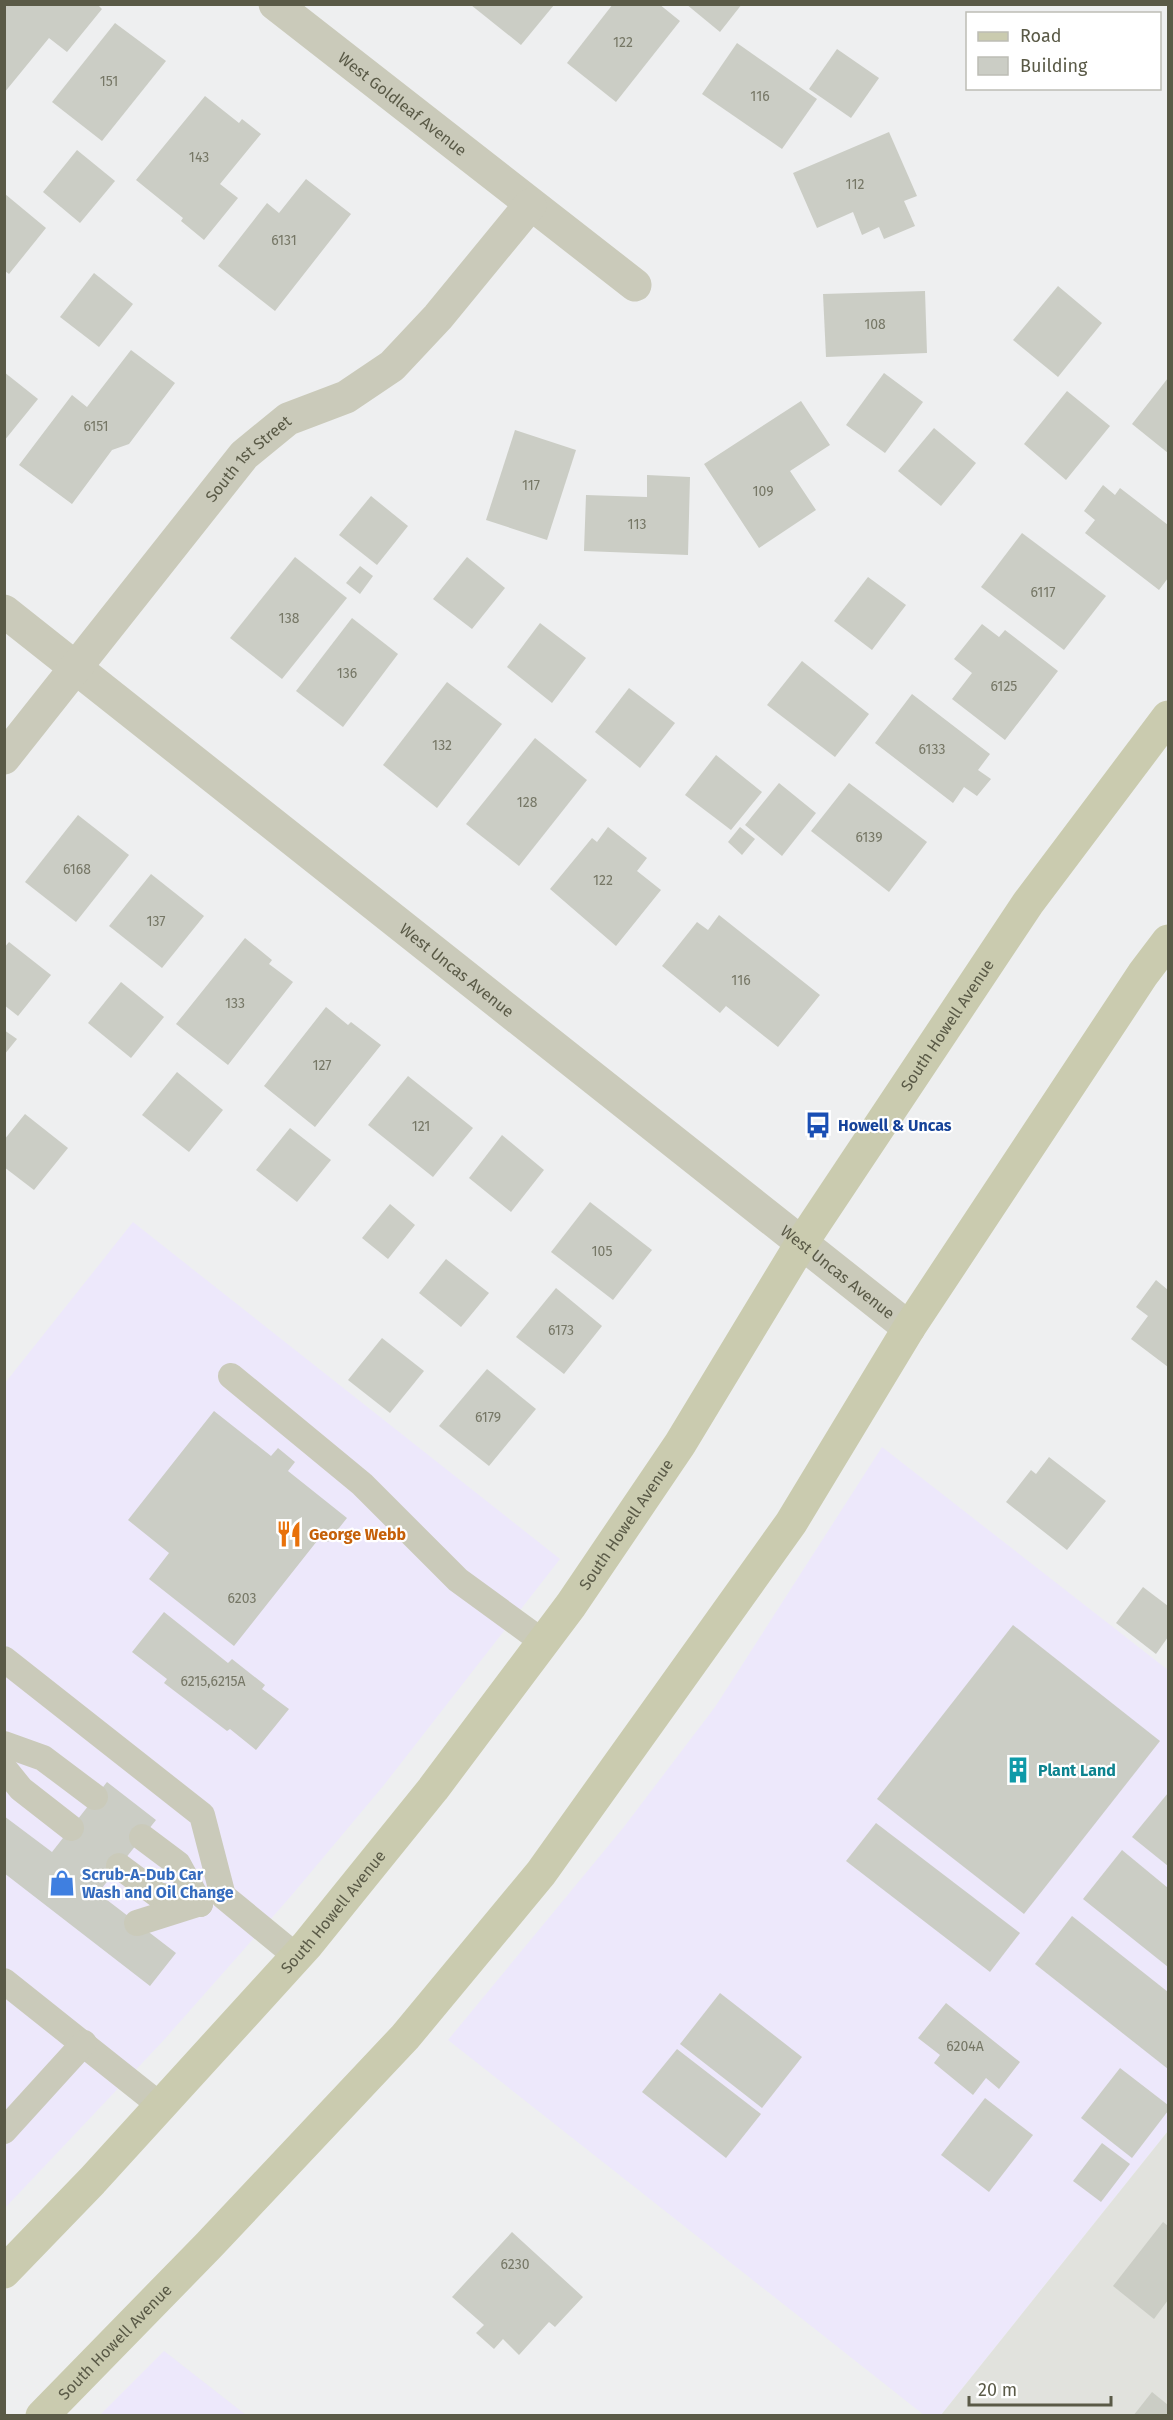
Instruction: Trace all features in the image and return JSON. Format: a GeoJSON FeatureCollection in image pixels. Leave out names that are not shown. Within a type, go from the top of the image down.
{"type":"FeatureCollection","features":[{"type":"Feature","properties":{"kind":"main road","name":"South Howell Avenue"},"geometry":{"type":"LineString","coordinates":[[4,2272],[161,2106],[296,1956],[433,1789],[571,1605],[680,1444],[801,1244],[1028,903],[1168,717]]}},
{"type":"Feature","properties":{"kind":"main road","name":"South Howell Avenue"},"geometry":{"type":"LineString","coordinates":[[42,2415],[209,2245],[405,2037],[541,1873],[791,1523],[909,1328],[1143,974],[1168,941]]}},
{"type":"Feature","properties":{"kind":"street","name":"West Goldleaf Avenue"},"geometry":{"type":"LineString","coordinates":[[275,4],[634,285]]}},
{"type":"Feature","properties":{"kind":"street","name":"South 1st Street"},"geometry":{"type":"LineString","coordinates":[[4,758],[244,455],[288,419],[346,397],[392,366],[438,317],[530,205]]}},
{"type":"Feature","properties":{"kind":"street","name":"West Uncas Avenue"},"geometry":{"type":"LineString","coordinates":[[4,611],[909,1328]]}},
{"type":"Feature","properties":{"kind":"lane"},"geometry":{"type":"LineString","coordinates":[[231,1376],[362,1484],[458,1580],[543,1642]]}},
{"type":"Feature","properties":{"kind":"lane"},"geometry":{"type":"LineString","coordinates":[[4,1659],[202,1815],[212,1900]]}},
{"type":"Feature","properties":{"kind":"lane"},"geometry":{"type":"LineString","coordinates":[[4,1674],[53,1698]]}},
{"type":"Feature","properties":{"kind":"lane"},"geometry":{"type":"LineString","coordinates":[[4,1744],[43,1758],[94,1797]]}},
{"type":"Feature","properties":{"kind":"lane"},"geometry":{"type":"LineString","coordinates":[[4,1768],[21,1789],[71,1828]]}},
{"type":"Feature","properties":{"kind":"lane"},"geometry":{"type":"LineString","coordinates":[[142,1837],[178,1864],[212,1900],[296,1956]]}},
{"type":"Feature","properties":{"kind":"lane"},"geometry":{"type":"LineString","coordinates":[[119,1866],[158,1895],[212,1900]]}},
{"type":"Feature","properties":{"kind":"lane"},"geometry":{"type":"LineString","coordinates":[[137,1923],[212,1900]]}},
{"type":"Feature","properties":{"kind":"lane"},"geometry":{"type":"LineString","coordinates":[[4,1981],[161,2106]]}},
{"type":"Feature","properties":{"kind":"lane"},"geometry":{"type":"LineString","coordinates":[[4,2131],[84,2043]]}},
{"type":"Feature","properties":{"kind":"shaded area"},"geometry":{"type":"Polygon","coordinates":[[[133,1222],[560,1559],[384,1785],[291,1896],[163,2041],[5,2208],[5,1383],[133,1222]]]}},
{"type":"Feature","properties":{"kind":"shaded area"},"geometry":{"type":"Polygon","coordinates":[[[882,1447],[1168,1670],[1168,2131],[941,2415],[924,2415],[448,2040],[623,1828],[715,1707],[882,1447]]]}},
{"type":"Feature","properties":{"kind":"shaded area"},"geometry":{"type":"Polygon","coordinates":[[[1168,2131],[1168,2415],[941,2415],[1168,2131]]]}},
{"type":"Feature","properties":{"kind":"shaded area"},"geometry":{"type":"Polygon","coordinates":[[[164,2351],[246,2415],[100,2415],[164,2351]]]}},
{"type":"Feature","properties":{"kind":"building"},"geometry":{"type":"Polygon","coordinates":[[[4,4],[97,4],[102,9],[67,52],[49,38],[4,93],[4,4]]]}},
{"type":"Feature","properties":{"kind":"building"},"geometry":{"type":"Polygon","coordinates":[[[613,4],[659,4],[680,21],[616,102],[567,63],[613,4]]]}},
{"type":"Feature","properties":{"kind":"building"},"geometry":{"type":"Polygon","coordinates":[[[686,4],[742,4],[720,32],[686,4]]]}},
{"type":"Feature","properties":{"kind":"building"},"geometry":{"type":"Polygon","coordinates":[[[471,5],[554,5],[521,45],[471,5]]]}},
{"type":"Feature","properties":{"kind":"building"},"geometry":{"type":"Polygon","coordinates":[[[115,23],[166,61],[102,141],[52,102],[115,23]]]}},
{"type":"Feature","properties":{"kind":"building"},"geometry":{"type":"Polygon","coordinates":[[[737,43],[817,99],[782,149],[702,94],[737,43]]]}},
{"type":"Feature","properties":{"kind":"building"},"geometry":{"type":"Polygon","coordinates":[[[837,49],[879,78],[851,118],[809,89],[837,49]]]}},
{"type":"Feature","properties":{"kind":"building"},"geometry":{"type":"Polygon","coordinates":[[[205,96],[239,123],[242,119],[261,134],[220,184],[238,198],[204,240],[181,221],[183,218],[136,180],[205,96]]]}},
{"type":"Feature","properties":{"kind":"building"},"geometry":{"type":"Polygon","coordinates":[[[889,132],[917,196],[904,201],[915,226],[884,239],[879,227],[862,235],[853,212],[817,228],[793,173],[889,132]]]}},
{"type":"Feature","properties":{"kind":"building"},"geometry":{"type":"Polygon","coordinates":[[[77,150],[115,181],[80,223],[43,192],[77,150]]]}},
{"type":"Feature","properties":{"kind":"building"},"geometry":{"type":"Polygon","coordinates":[[[306,179],[351,214],[275,311],[218,266],[267,203],[279,213],[306,179]]]}},
{"type":"Feature","properties":{"kind":"building"},"geometry":{"type":"Polygon","coordinates":[[[5,194],[46,228],[9,274],[5,271],[5,194]]]}},
{"type":"Feature","properties":{"kind":"building"},"geometry":{"type":"Polygon","coordinates":[[[94,273],[133,304],[99,347],[60,317],[94,273]]]}},
{"type":"Feature","properties":{"kind":"building"},"geometry":{"type":"Polygon","coordinates":[[[1058,286],[1102,323],[1058,377],[1013,340],[1058,286]]]}},
{"type":"Feature","properties":{"kind":"building"},"geometry":{"type":"Polygon","coordinates":[[[925,291],[927,353],[826,357],[823,294],[925,291]]]}},
{"type":"Feature","properties":{"kind":"building"},"geometry":{"type":"Polygon","coordinates":[[[131,350],[175,383],[129,444],[112,450],[72,504],[19,465],[72,395],[87,407],[131,350]]]}},
{"type":"Feature","properties":{"kind":"building"},"geometry":{"type":"Polygon","coordinates":[[[4,372],[38,399],[4,441],[4,372]]]}},
{"type":"Feature","properties":{"kind":"building"},"geometry":{"type":"Polygon","coordinates":[[[884,373],[923,402],[885,453],[846,425],[884,373]]]}},
{"type":"Feature","properties":{"kind":"building"},"geometry":{"type":"Polygon","coordinates":[[[1168,378],[1168,453],[1132,424],[1168,378]]]}},
{"type":"Feature","properties":{"kind":"building"},"geometry":{"type":"Polygon","coordinates":[[[1067,391],[1110,426],[1066,480],[1024,444],[1067,391]]]}},
{"type":"Feature","properties":{"kind":"building"},"geometry":{"type":"Polygon","coordinates":[[[801,401],[830,445],[790,471],[816,510],[759,548],[704,464],[801,401]]]}},
{"type":"Feature","properties":{"kind":"building"},"geometry":{"type":"Polygon","coordinates":[[[934,428],[976,463],[941,506],[898,471],[934,428]]]}},
{"type":"Feature","properties":{"kind":"building"},"geometry":{"type":"Polygon","coordinates":[[[515,430],[576,450],[547,540],[486,520],[515,430]]]}},
{"type":"Feature","properties":{"kind":"building"},"geometry":{"type":"Polygon","coordinates":[[[647,475],[690,477],[688,555],[584,551],[586,495],[647,497],[647,475]]]}},
{"type":"Feature","properties":{"kind":"building"},"geometry":{"type":"Polygon","coordinates":[[[1103,485],[1115,495],[1120,488],[1168,525],[1168,578],[1159,590],[1085,533],[1095,520],[1084,511],[1103,485]]]}},
{"type":"Feature","properties":{"kind":"building"},"geometry":{"type":"Polygon","coordinates":[[[371,496],[408,526],[377,565],[339,535],[371,496]]]}},
{"type":"Feature","properties":{"kind":"building"},"geometry":{"type":"Polygon","coordinates":[[[1022,533],[1106,596],[1064,650],[981,587],[1022,533]]]}},
{"type":"Feature","properties":{"kind":"building"},"geometry":{"type":"Polygon","coordinates":[[[295,557],[347,598],[282,679],[230,638],[295,557]]]}},
{"type":"Feature","properties":{"kind":"building"},"geometry":{"type":"Polygon","coordinates":[[[467,557],[505,588],[472,629],[433,599],[467,557]]]}},
{"type":"Feature","properties":{"kind":"building"},"geometry":{"type":"Polygon","coordinates":[[[360,566],[373,576],[360,594],[346,583],[360,566]]]}},
{"type":"Feature","properties":{"kind":"building"},"geometry":{"type":"Polygon","coordinates":[[[868,577],[906,605],[872,650],[834,621],[868,577]]]}},
{"type":"Feature","properties":{"kind":"building"},"geometry":{"type":"Polygon","coordinates":[[[352,618],[398,654],[343,727],[296,691],[352,618]]]}},
{"type":"Feature","properties":{"kind":"building"},"geometry":{"type":"Polygon","coordinates":[[[540,623],[586,658],[552,703],[507,667],[540,623]]]}},
{"type":"Feature","properties":{"kind":"building"},"geometry":{"type":"Polygon","coordinates":[[[982,624],[999,637],[1005,630],[1058,671],[1005,740],[952,699],[972,673],[954,659],[982,624]]]}},
{"type":"Feature","properties":{"kind":"building"},"geometry":{"type":"Polygon","coordinates":[[[802,661],[869,714],[835,757],[767,705],[802,661]]]}},
{"type":"Feature","properties":{"kind":"building"},"geometry":{"type":"Polygon","coordinates":[[[447,682],[502,724],[437,808],[383,765],[447,682]]]}},
{"type":"Feature","properties":{"kind":"building"},"geometry":{"type":"Polygon","coordinates":[[[629,688],[675,723],[640,768],[595,732],[629,688]]]}},
{"type":"Feature","properties":{"kind":"building"},"geometry":{"type":"Polygon","coordinates":[[[912,694],[990,754],[978,770],[991,779],[977,796],[964,787],[953,803],[875,743],[912,694]]]}},
{"type":"Feature","properties":{"kind":"building"},"geometry":{"type":"Polygon","coordinates":[[[535,738],[587,780],[519,866],[466,824],[535,738]]]}},
{"type":"Feature","properties":{"kind":"building"},"geometry":{"type":"Polygon","coordinates":[[[716,755],[762,792],[731,830],[685,795],[716,755]]]}},
{"type":"Feature","properties":{"kind":"building"},"geometry":{"type":"Polygon","coordinates":[[[779,783],[816,813],[782,856],[745,825],[779,783]]]}},
{"type":"Feature","properties":{"kind":"building"},"geometry":{"type":"Polygon","coordinates":[[[849,783],[927,842],[889,892],[811,831],[849,783]]]}},
{"type":"Feature","properties":{"kind":"building"},"geometry":{"type":"Polygon","coordinates":[[[78,815],[129,855],[76,922],[25,882],[78,815]]]}},
{"type":"Feature","properties":{"kind":"building"},"geometry":{"type":"Polygon","coordinates":[[[608,827],[647,858],[637,871],[661,890],[616,946],[550,889],[592,838],[597,842],[608,827]]]}},
{"type":"Feature","properties":{"kind":"building"},"geometry":{"type":"Polygon","coordinates":[[[740,827],[755,839],[742,855],[728,842],[740,827]]]}},
{"type":"Feature","properties":{"kind":"building"},"geometry":{"type":"Polygon","coordinates":[[[151,874],[204,916],[162,968],[109,926],[151,874]]]}},
{"type":"Feature","properties":{"kind":"building"},"geometry":{"type":"Polygon","coordinates":[[[719,915],[820,995],[778,1047],[726,1006],[720,1013],[662,966],[697,922],[708,930],[719,915]]]}},
{"type":"Feature","properties":{"kind":"building"},"geometry":{"type":"Polygon","coordinates":[[[245,938],[272,960],[269,964],[293,982],[228,1065],[176,1024],[245,938]]]}},
{"type":"Feature","properties":{"kind":"building"},"geometry":{"type":"Polygon","coordinates":[[[9,942],[51,975],[18,1016],[4,1005],[4,948],[9,942]]]}},
{"type":"Feature","properties":{"kind":"building"},"geometry":{"type":"Polygon","coordinates":[[[121,982],[164,1017],[131,1058],[88,1023],[121,982]]]}},
{"type":"Feature","properties":{"kind":"building"},"geometry":{"type":"Polygon","coordinates":[[[326,1007],[348,1025],[351,1022],[381,1045],[315,1127],[264,1086],[326,1007]]]}},
{"type":"Feature","properties":{"kind":"building"},"geometry":{"type":"Polygon","coordinates":[[[4,1030],[17,1039],[4,1055],[4,1030]]]}},
{"type":"Feature","properties":{"kind":"building"},"geometry":{"type":"Polygon","coordinates":[[[177,1072],[223,1110],[189,1152],[142,1115],[177,1072]]]}},
{"type":"Feature","properties":{"kind":"building"},"geometry":{"type":"Polygon","coordinates":[[[408,1076],[473,1128],[433,1177],[368,1125],[408,1076]]]}},
{"type":"Feature","properties":{"kind":"building"},"geometry":{"type":"Polygon","coordinates":[[[25,1114],[68,1148],[34,1190],[4,1167],[4,1140],[25,1114]]]}},
{"type":"Feature","properties":{"kind":"building"},"geometry":{"type":"Polygon","coordinates":[[[290,1128],[331,1160],[297,1202],[256,1170],[290,1128]]]}},
{"type":"Feature","properties":{"kind":"building"},"geometry":{"type":"Polygon","coordinates":[[[502,1135],[544,1170],[511,1212],[469,1178],[502,1135]]]}},
{"type":"Feature","properties":{"kind":"building"},"geometry":{"type":"Polygon","coordinates":[[[590,1202],[652,1250],[613,1300],[551,1252],[590,1202]]]}},
{"type":"Feature","properties":{"kind":"building"},"geometry":{"type":"Polygon","coordinates":[[[390,1204],[415,1225],[388,1259],[362,1238],[390,1204]]]}},
{"type":"Feature","properties":{"kind":"building"},"geometry":{"type":"Polygon","coordinates":[[[446,1259],[489,1293],[461,1327],[419,1293],[446,1259]]]}},
{"type":"Feature","properties":{"kind":"building"},"geometry":{"type":"Polygon","coordinates":[[[1156,1280],[1168,1290],[1168,1367],[1131,1339],[1148,1316],[1136,1307],[1156,1280]]]}},
{"type":"Feature","properties":{"kind":"building"},"geometry":{"type":"Polygon","coordinates":[[[556,1288],[602,1326],[564,1374],[516,1337],[556,1288]]]}},
{"type":"Feature","properties":{"kind":"building"},"geometry":{"type":"Polygon","coordinates":[[[382,1338],[424,1371],[390,1413],[348,1380],[382,1338]]]}},
{"type":"Feature","properties":{"kind":"building"},"geometry":{"type":"Polygon","coordinates":[[[487,1369],[536,1409],[489,1466],[439,1426],[487,1369]]]}},
{"type":"Feature","properties":{"kind":"building"},"geometry":{"type":"Polygon","coordinates":[[[214,1411],[271,1456],[278,1448],[295,1462],[288,1471],[347,1518],[328,1542],[321,1536],[234,1646],[149,1579],[169,1553],[128,1520],[214,1411]]]}},
{"type":"Feature","properties":{"kind":"building"},"geometry":{"type":"Polygon","coordinates":[[[1049,1457],[1106,1501],[1067,1550],[1006,1502],[1031,1470],[1036,1474],[1049,1457]]]}},
{"type":"Feature","properties":{"kind":"building"},"geometry":{"type":"Polygon","coordinates":[[[1143,1587],[1168,1606],[1168,1637],[1156,1654],[1116,1623],[1143,1587]]]}},
{"type":"Feature","properties":{"kind":"building"},"geometry":{"type":"Polygon","coordinates":[[[164,1612],[228,1663],[232,1659],[265,1685],[262,1689],[289,1709],[256,1750],[164,1683],[167,1679],[132,1652],[164,1612]]]}},
{"type":"Feature","properties":{"kind":"building","name":"Plant Land"},"geometry":{"type":"Polygon","coordinates":[[[1013,1625],[1160,1741],[1024,1914],[877,1799],[1013,1625]]]}},
{"type":"Feature","properties":{"kind":"building","name":"Scrub-A-Dub Car Wash and Oil Change"},"geometry":{"type":"Polygon","coordinates":[[[107,1782],[156,1820],[98,1893],[176,1953],[150,1986],[4,1873],[4,1816],[52,1852],[107,1782]]]}},
{"type":"Feature","properties":{"kind":"building"},"geometry":{"type":"Polygon","coordinates":[[[1168,1793],[1168,1866],[1132,1837],[1168,1793]]]}},
{"type":"Feature","properties":{"kind":"building"},"geometry":{"type":"Polygon","coordinates":[[[876,1823],[1020,1933],[990,1972],[846,1861],[876,1823]]]}},
{"type":"Feature","properties":{"kind":"building"},"geometry":{"type":"Polygon","coordinates":[[[1122,1850],[1168,1888],[1168,1967],[1083,1899],[1122,1850]]]}},
{"type":"Feature","properties":{"kind":"building"},"geometry":{"type":"Polygon","coordinates":[[[1072,1916],[1168,1992],[1168,2069],[1035,1964],[1072,1916]]]}},
{"type":"Feature","properties":{"kind":"building"},"geometry":{"type":"Polygon","coordinates":[[[720,1993],[802,2057],[762,2108],[680,2044],[720,1993]]]}},
{"type":"Feature","properties":{"kind":"building"},"geometry":{"type":"Polygon","coordinates":[[[946,2003],[1020,2062],[999,2089],[986,2078],[973,2095],[934,2063],[940,2055],[918,2038],[946,2003]]]}},
{"type":"Feature","properties":{"kind":"building"},"geometry":{"type":"Polygon","coordinates":[[[677,2049],[761,2114],[726,2158],[642,2092],[677,2049]]]}},
{"type":"Feature","properties":{"kind":"building"},"geometry":{"type":"Polygon","coordinates":[[[1120,2068],[1168,2105],[1168,2111],[1132,2158],[1081,2118],[1120,2068]]]}},
{"type":"Feature","properties":{"kind":"building"},"geometry":{"type":"Polygon","coordinates":[[[985,2098],[1033,2135],[989,2192],[941,2155],[985,2098]]]}},
{"type":"Feature","properties":{"kind":"building"},"geometry":{"type":"Polygon","coordinates":[[[1102,2143],[1130,2164],[1101,2202],[1073,2181],[1102,2143]]]}},
{"type":"Feature","properties":{"kind":"building"},"geometry":{"type":"Polygon","coordinates":[[[1163,2222],[1168,2226],[1168,2300],[1154,2319],[1113,2286],[1163,2222]]]}},
{"type":"Feature","properties":{"kind":"building"},"geometry":{"type":"Polygon","coordinates":[[[512,2232],[583,2297],[555,2327],[549,2322],[519,2355],[503,2339],[494,2349],[476,2333],[484,2325],[452,2297],[512,2232]]]}},
{"type":"Feature","properties":{"kind":"building"},"geometry":{"type":"Polygon","coordinates":[[[1152,2392],[1168,2405],[1168,2416],[1133,2416],[1152,2392]]]}},
{"type":"Feature","properties":{"kind":"place","name":"Howell & Uncas"},"geometry":{"type":"Point","coordinates":[818,1125]}},
{"type":"Feature","properties":{"kind":"place","name":"George Webb"},"geometry":{"type":"Point","coordinates":[289,1534]}},
{"type":"Feature","properties":{"kind":"place","name":"Plant Land"},"geometry":{"type":"Point","coordinates":[1018,1770]}},
{"type":"Feature","properties":{"kind":"place","name":"Scrub-A-Dub Car Wash and Oil Change"},"geometry":{"type":"Point","coordinates":[62,1883]}}]}
